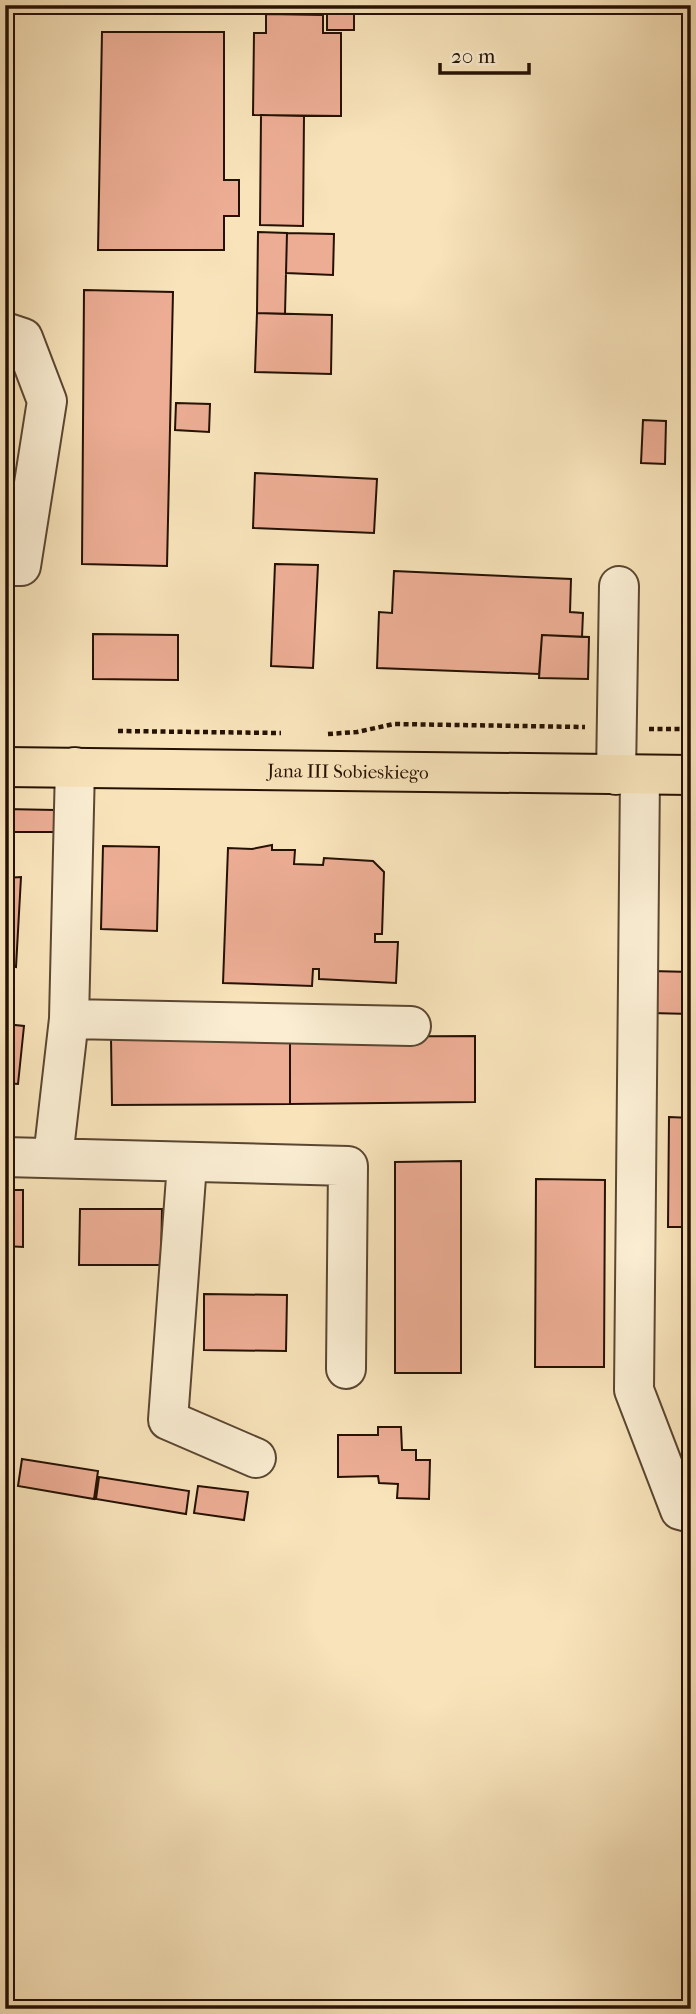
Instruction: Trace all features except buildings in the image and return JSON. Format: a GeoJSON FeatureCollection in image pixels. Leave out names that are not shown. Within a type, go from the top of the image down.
{"type":"FeatureCollection","features":[{"type":"Feature","properties":{"kind":"main road","name":"Jana III Sobieskiego"},"geometry":{"type":"LineString","coordinates":[[5,766],[691,775]]}},
{"type":"Feature","properties":{"kind":"lane"},"geometry":{"type":"LineString","coordinates":[[5,332],[23,338],[47,401],[21,566],[5,565]]}},
{"type":"Feature","properties":{"kind":"lane"},"geometry":{"type":"LineString","coordinates":[[619,586],[617,729],[628,775],[634,1390],[680,1510],[691,1513]]}},
{"type":"Feature","properties":{"kind":"lane"},"geometry":{"type":"LineString","coordinates":[[53,1158],[69,1019],[75,767]]}},
{"type":"Feature","properties":{"kind":"lane"},"geometry":{"type":"LineString","coordinates":[[69,1019],[411,1026]]}},
{"type":"Feature","properties":{"kind":"lane"},"geometry":{"type":"LineString","coordinates":[[5,1157],[187,1164],[348,1166],[346,1369]]}},
{"type":"Feature","properties":{"kind":"lane"},"geometry":{"type":"LineString","coordinates":[[187,1164],[168,1420],[256,1458]]}},
{"type":"Feature","properties":{"kind":"path"},"geometry":{"type":"LineString","coordinates":[[316,734],[358,732],[394,724],[691,729]]}},
{"type":"Feature","properties":{"kind":"path"},"geometry":{"type":"LineString","coordinates":[[109,731],[290,733]]}}]}
